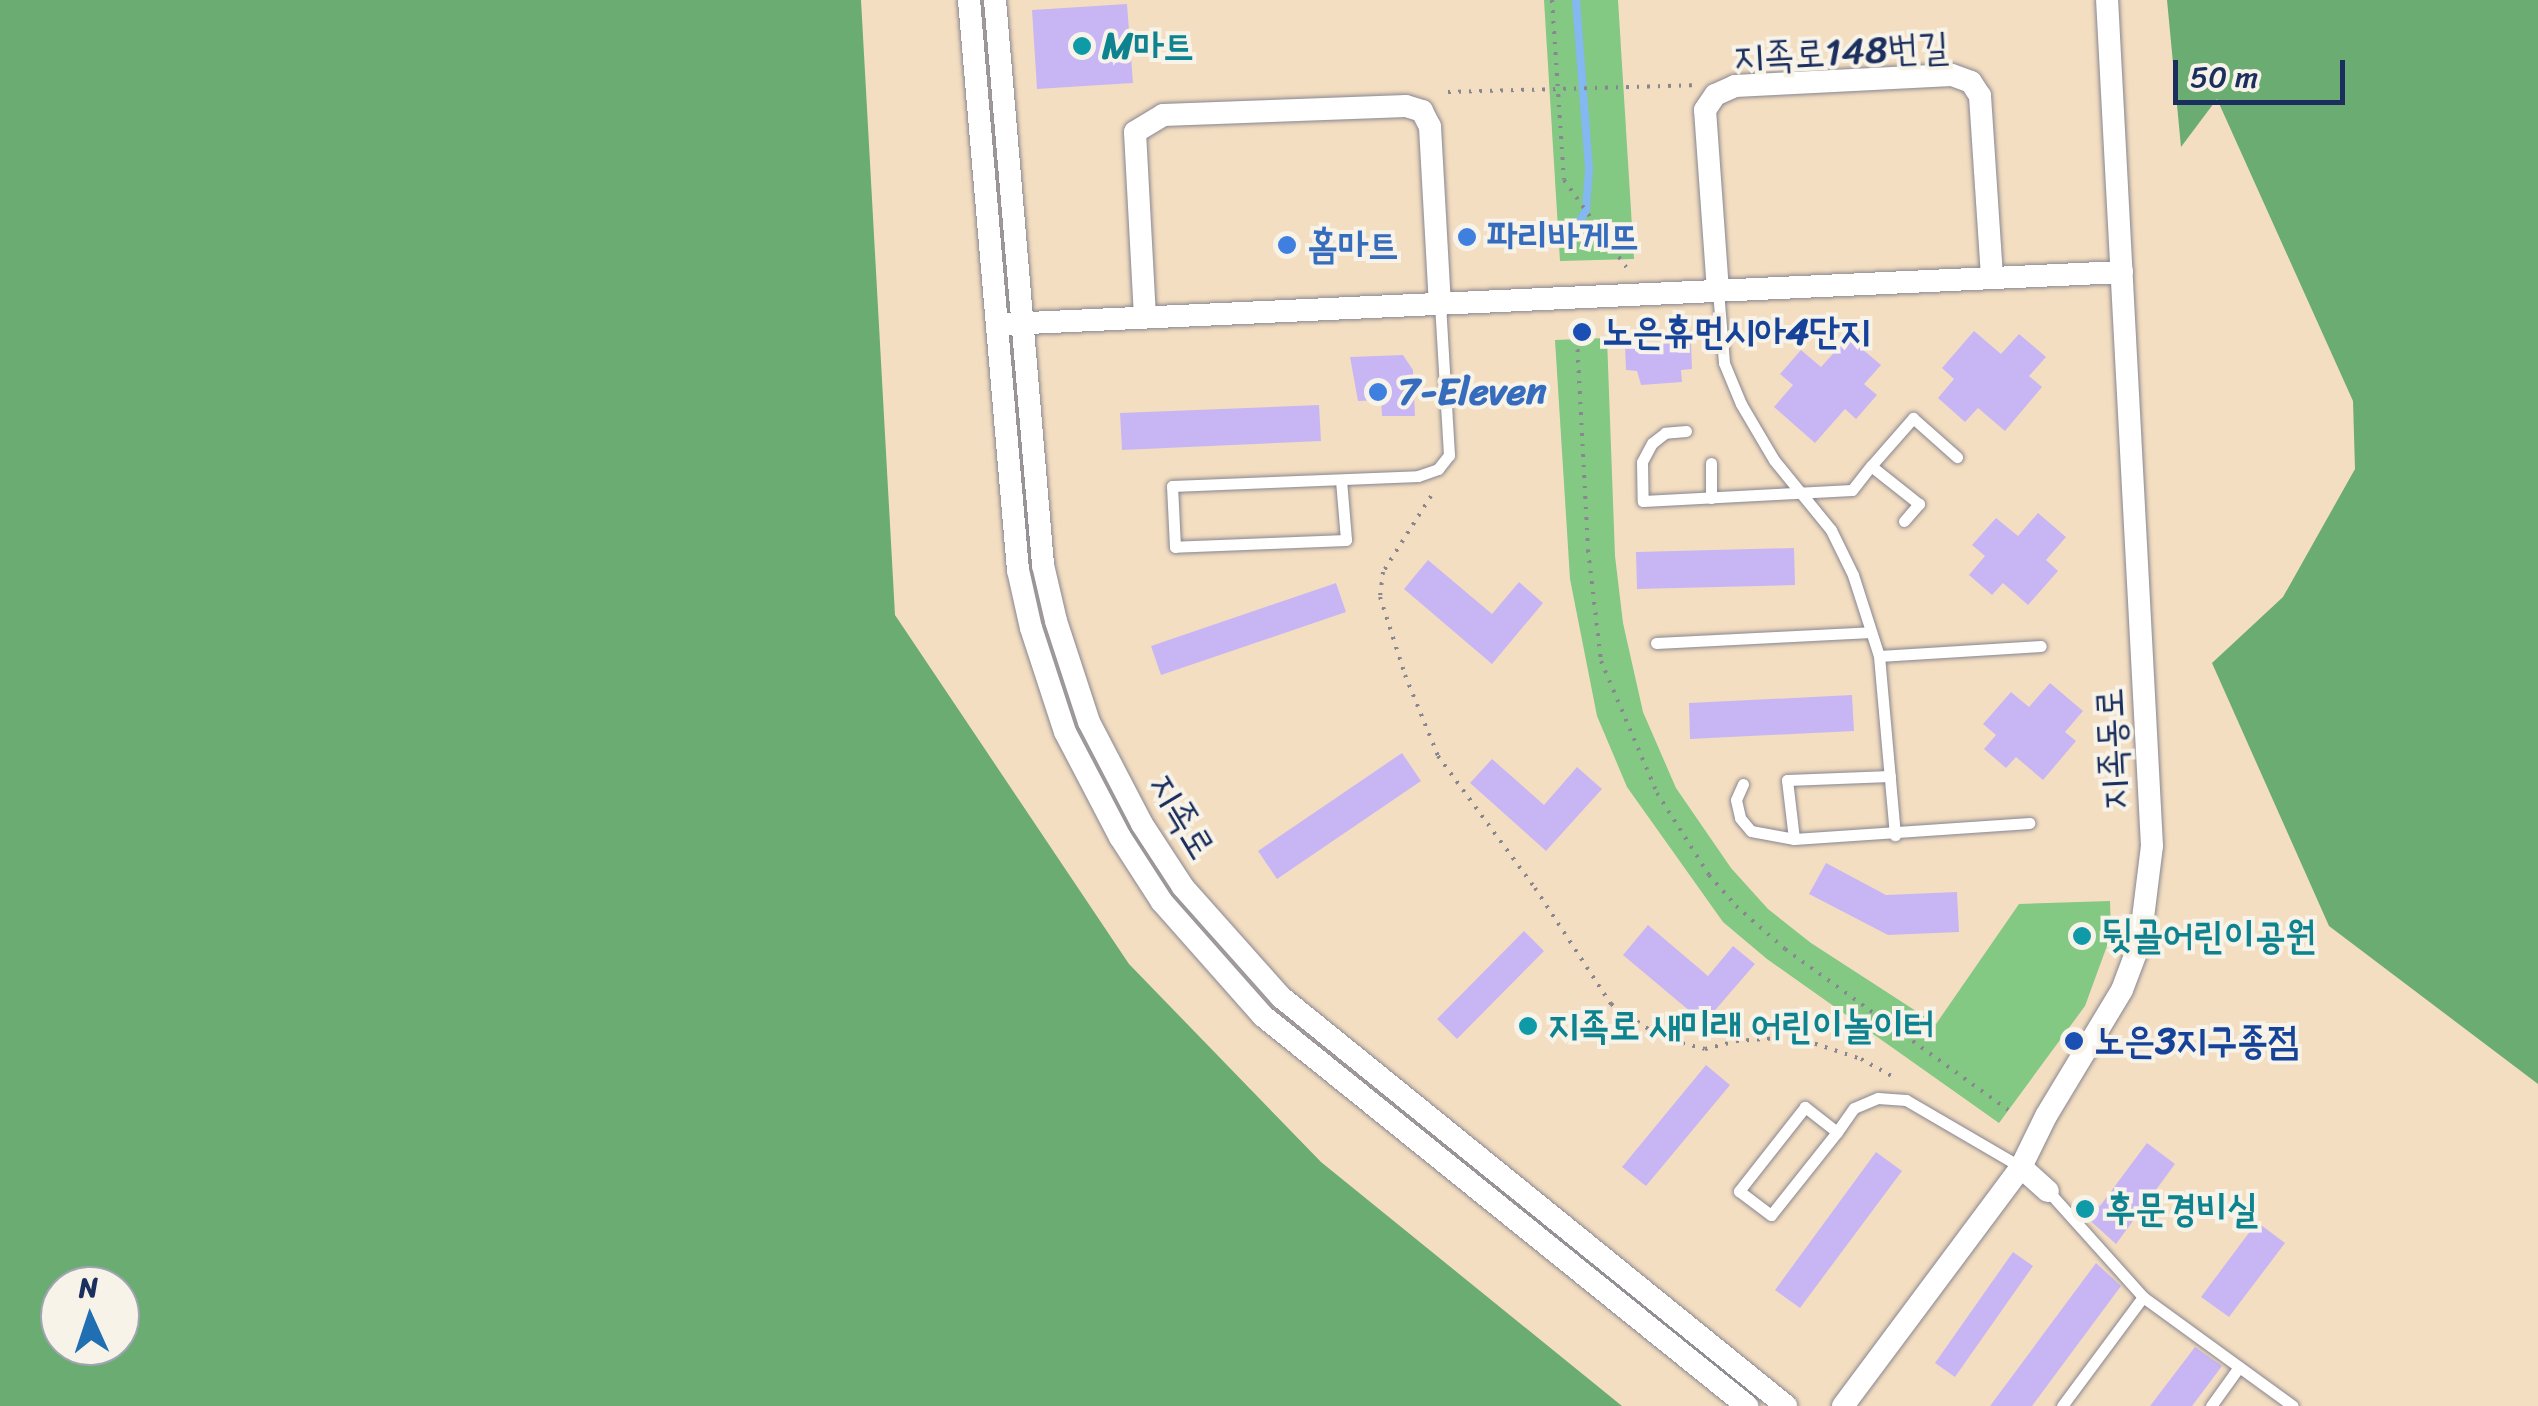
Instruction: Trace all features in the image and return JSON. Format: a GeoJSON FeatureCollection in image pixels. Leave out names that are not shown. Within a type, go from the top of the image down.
{"type":"FeatureCollection","features":[{"type":"Feature","properties":{"kind":"street","name":"지족로"},"geometry":{"type":"LineString","coordinates":[[969,0],[1010,511],[1031,628],[1065,732],[1120,836],[1162,902],[1263,1016],[1746,1406]]}},
{"type":"Feature","properties":{"kind":"street","name":"지족로"},"geometry":{"type":"LineString","coordinates":[[995,0],[1036,508],[1056,621],[1089,722],[1142,824],[1183,886],[1281,998],[1786,1406]]}},
{"type":"Feature","properties":{"kind":"street","name":"지족동로"},"geometry":{"type":"LineString","coordinates":[[1843,1406],[2020,1167],[2122,990],[2140,942],[2152,846],[2107,0]]}},
{"type":"Feature","properties":{"kind":"street","name":"지족로148번길"},"geometry":{"type":"LineString","coordinates":[[1718,291],[1705,110],[1715,95],[1735,86],[1952,75],[1972,82],[1980,96],[1992,278]]}},
{"type":"Feature","properties":{"kind":"street"},"geometry":{"type":"LineString","coordinates":[[1145,317],[1135,132],[1163,115],[1406,106],[1422,111],[1430,127],[1440,304]]}},
{"type":"Feature","properties":{"kind":"street"},"geometry":{"type":"LineString","coordinates":[[994,324],[2122,272]]}},
{"type":"Feature","properties":{"kind":"street"},"geometry":{"type":"LineString","coordinates":[[2020,1167],[2048,1191]]}},
{"type":"Feature","properties":{"kind":"lane"},"geometry":{"type":"LineString","coordinates":[[1718,291],[1724,363],[1774,460],[1838,545],[1879,656],[1895,836]]}},
{"type":"Feature","properties":{"kind":"lane"},"geometry":{"type":"LineString","coordinates":[[1342,480],[1346,540],[1175,547],[1172,486],[1418,476],[1438,469],[1448,455],[1440,304]]}},
{"type":"Feature","properties":{"kind":"lane"},"geometry":{"type":"LineString","coordinates":[[1686,431],[1664,433],[1652,442],[1642,462],[1643,501],[1852,490],[1913,418],[1957,457]]}},
{"type":"Feature","properties":{"kind":"lane"},"geometry":{"type":"LineString","coordinates":[[1711,463],[1711,498]]}},
{"type":"Feature","properties":{"kind":"lane"},"geometry":{"type":"LineString","coordinates":[[1871,466],[1919,504],[1904,521]]}},
{"type":"Feature","properties":{"kind":"lane"},"geometry":{"type":"LineString","coordinates":[[1656,643],[1871,632]]}},
{"type":"Feature","properties":{"kind":"lane"},"geometry":{"type":"LineString","coordinates":[[1879,656],[2041,646]]}},
{"type":"Feature","properties":{"kind":"lane"},"geometry":{"type":"LineString","coordinates":[[1794,839],[1788,780],[1890,776]]}},
{"type":"Feature","properties":{"kind":"lane"},"geometry":{"type":"LineString","coordinates":[[1743,784],[1736,800],[1740,818],[1751,831],[1794,839],[1895,836],[2029,824]]}},
{"type":"Feature","properties":{"kind":"lane"},"geometry":{"type":"LineString","coordinates":[[1836,1132],[1805,1107],[1739,1192],[1770,1216],[1836,1132],[1854,1108],[1878,1098],[1906,1100],[2020,1167]]}},
{"type":"Feature","properties":{"kind":"lane"},"geometry":{"type":"LineString","coordinates":[[2048,1191],[2144,1297],[2293,1406]]}},
{"type":"Feature","properties":{"kind":"lane"},"geometry":{"type":"LineString","coordinates":[[2062,1406],[2144,1297]]}},
{"type":"Feature","properties":{"kind":"lane"},"geometry":{"type":"LineString","coordinates":[[2211,1406],[2240,1368]]}},
{"type":"Feature","properties":{"kind":"path"},"geometry":{"type":"LineString","coordinates":[[1552,0],[1564,180],[1626,267]]}},
{"type":"Feature","properties":{"kind":"path"},"geometry":{"type":"LineString","coordinates":[[1448,92],[1692,86]]}},
{"type":"Feature","properties":{"kind":"path"},"geometry":{"type":"LineString","coordinates":[[1577,339],[1588,550],[1601,661],[1658,793],[1710,875],[1736,906],[1785,949],[2008,1110]]}},
{"type":"Feature","properties":{"kind":"path"},"geometry":{"type":"LineString","coordinates":[[1430,496],[1383,572],[1380,597],[1405,675],[1438,756],[1536,888],[1611,1004],[1662,1038],[1705,1049],[1795,1037],[1860,1059],[1892,1076]]}},
{"type":"Feature","properties":{"kind":"green space"},"geometry":{"type":"Polygon","coordinates":[[[0,0],[861,0],[895,615],[1129,964],[1321,1162],[1622,1406],[0,1406],[0,0]]]}},
{"type":"Feature","properties":{"kind":"green space"},"geometry":{"type":"Polygon","coordinates":[[[1544,0],[1618,0],[1634,259],[1560,261],[1544,0]]]}},
{"type":"Feature","properties":{"kind":"green space"},"geometry":{"type":"Polygon","coordinates":[[[2167,0],[2538,0],[2538,1084],[2329,926],[2212,663],[2283,597],[2355,469],[2353,401],[2217,99],[2181,147],[2167,0]]]}},
{"type":"Feature","properties":{"kind":"green space"},"geometry":{"type":"Polygon","coordinates":[[[1607,338],[1615,556],[1623,623],[1643,712],[1676,788],[1731,868],[1768,909],[1811,943],[1936,1024],[2019,904],[2110,901],[2111,935],[2085,1006],[1999,1123],[1767,959],[1723,922],[1627,787],[1597,716],[1570,579],[1555,340],[1607,338]]]}},
{"type":"Feature","properties":{"kind":"building","name":"M마트"},"geometry":{"type":"Polygon","coordinates":[[[1127,4],[1133,83],[1037,89],[1032,10],[1127,4]]]}},
{"type":"Feature","properties":{"kind":"building"},"geometry":{"type":"Polygon","coordinates":[[[1974,331],[2001,354],[2019,334],[2046,357],[2029,376],[2042,387],[2005,431],[1978,408],[1965,422],[1938,398],[1954,379],[1942,368],[1974,331]]]}},
{"type":"Feature","properties":{"kind":"building"},"geometry":{"type":"Polygon","coordinates":[[[1848,337],[1881,365],[1864,384],[1877,395],[1856,419],[1845,409],[1815,443],[1774,407],[1793,385],[1780,374],[1801,350],[1821,367],[1848,337]]]}},
{"type":"Feature","properties":{"kind":"building"},"geometry":{"type":"Polygon","coordinates":[[[1691,342],[1692,369],[1681,370],[1682,382],[1641,385],[1637,371],[1626,370],[1625,346],[1691,342]]]}},
{"type":"Feature","properties":{"kind":"building"},"geometry":{"type":"Polygon","coordinates":[[[1403,355],[1413,370],[1415,416],[1382,416],[1381,400],[1358,401],[1350,357],[1403,355]]]}},
{"type":"Feature","properties":{"kind":"building"},"geometry":{"type":"Polygon","coordinates":[[[1319,405],[1321,441],[1122,450],[1120,413],[1319,405]]]}},
{"type":"Feature","properties":{"kind":"building"},"geometry":{"type":"Polygon","coordinates":[[[2038,513],[2066,537],[2046,560],[2058,571],[2028,605],[2003,583],[1992,595],[1969,575],[1985,556],[1972,545],[1996,518],[2018,536],[2038,513]]]}},
{"type":"Feature","properties":{"kind":"building"},"geometry":{"type":"Polygon","coordinates":[[[1794,548],[1795,585],[1637,589],[1636,552],[1794,548]]]}},
{"type":"Feature","properties":{"kind":"building"},"geometry":{"type":"Polygon","coordinates":[[[1428,560],[1492,614],[1519,582],[1543,603],[1492,664],[1404,589],[1428,560]]]}},
{"type":"Feature","properties":{"kind":"building"},"geometry":{"type":"Polygon","coordinates":[[[1336,583],[1346,612],[1161,675],[1151,646],[1336,583]]]}},
{"type":"Feature","properties":{"kind":"building"},"geometry":{"type":"Polygon","coordinates":[[[2050,683],[2083,711],[2065,732],[2076,741],[2043,780],[2016,757],[2006,768],[1984,749],[1996,735],[1983,724],[2011,692],[2029,707],[2050,683]]]}},
{"type":"Feature","properties":{"kind":"building"},"geometry":{"type":"Polygon","coordinates":[[[1852,695],[1854,731],[1690,739],[1689,703],[1852,695]]]}},
{"type":"Feature","properties":{"kind":"building"},"geometry":{"type":"Polygon","coordinates":[[[1402,753],[1421,781],[1277,879],[1258,851],[1402,753]]]}},
{"type":"Feature","properties":{"kind":"building"},"geometry":{"type":"Polygon","coordinates":[[[1492,759],[1544,805],[1577,767],[1602,789],[1546,851],[1470,783],[1492,759]]]}},
{"type":"Feature","properties":{"kind":"building"},"geometry":{"type":"Polygon","coordinates":[[[1826,863],[1886,895],[1957,892],[1959,932],[1888,935],[1809,894],[1826,863]]]}},
{"type":"Feature","properties":{"kind":"building"},"geometry":{"type":"Polygon","coordinates":[[[1648,925],[1708,976],[1733,946],[1755,964],[1704,1023],[1623,955],[1648,925]]]}},
{"type":"Feature","properties":{"kind":"building"},"geometry":{"type":"Polygon","coordinates":[[[1524,931],[1544,951],[1457,1039],[1437,1019],[1524,931]]]}},
{"type":"Feature","properties":{"kind":"building"},"geometry":{"type":"Polygon","coordinates":[[[1706,1065],[1730,1085],[1646,1186],[1622,1167],[1706,1065]]]}},
{"type":"Feature","properties":{"kind":"building"},"geometry":{"type":"Polygon","coordinates":[[[2147,1143],[2175,1164],[2116,1244],[2076,1208],[2085,1195],[2100,1206],[2147,1143]]]}},
{"type":"Feature","properties":{"kind":"building"},"geometry":{"type":"Polygon","coordinates":[[[1876,1152],[1902,1171],[1800,1308],[1775,1290],[1876,1152]]]}},
{"type":"Feature","properties":{"kind":"building"},"geometry":{"type":"Polygon","coordinates":[[[2257,1222],[2285,1243],[2229,1317],[2201,1297],[2257,1222]]]}},
{"type":"Feature","properties":{"kind":"building"},"geometry":{"type":"Polygon","coordinates":[[[2013,1252],[2033,1266],[1955,1377],[1935,1363],[2013,1252]]]}},
{"type":"Feature","properties":{"kind":"building"},"geometry":{"type":"Polygon","coordinates":[[[2096,1263],[2121,1286],[2032,1406],[1990,1406],[2096,1263]]]}},
{"type":"Feature","properties":{"kind":"building"},"geometry":{"type":"Polygon","coordinates":[[[2195,1347],[2222,1366],[2192,1406],[2150,1406],[2195,1347]]]}},
{"type":"Feature","properties":{"kind":"waterway"},"geometry":{"type":"LineString","coordinates":[[1575,231],[1586,209],[1589,169],[1576,0]]}},
{"type":"Feature","properties":{"kind":"place","name":"M마트"},"geometry":{"type":"Point","coordinates":[1082,46]}},
{"type":"Feature","properties":{"kind":"place","name":"파리바게뜨"},"geometry":{"type":"Point","coordinates":[1467,237]}},
{"type":"Feature","properties":{"kind":"place","name":"홈마트"},"geometry":{"type":"Point","coordinates":[1287,245]}},
{"type":"Feature","properties":{"kind":"place","name":"노은휴먼시아4단지"},"geometry":{"type":"Point","coordinates":[1582,332]}},
{"type":"Feature","properties":{"kind":"place","name":"7-Eleven"},"geometry":{"type":"Point","coordinates":[1378,392]}},
{"type":"Feature","properties":{"kind":"place","name":"뒷골어린이공원"},"geometry":{"type":"Point","coordinates":[2082,936]}},
{"type":"Feature","properties":{"kind":"place","name":"지족로 새미래 어린이놀이터"},"geometry":{"type":"Point","coordinates":[1528,1026]}},
{"type":"Feature","properties":{"kind":"place","name":"노은3지구종점"},"geometry":{"type":"Point","coordinates":[2074,1041]}},
{"type":"Feature","properties":{"kind":"place","name":"후문경비실"},"geometry":{"type":"Point","coordinates":[2085,1209]}}]}
